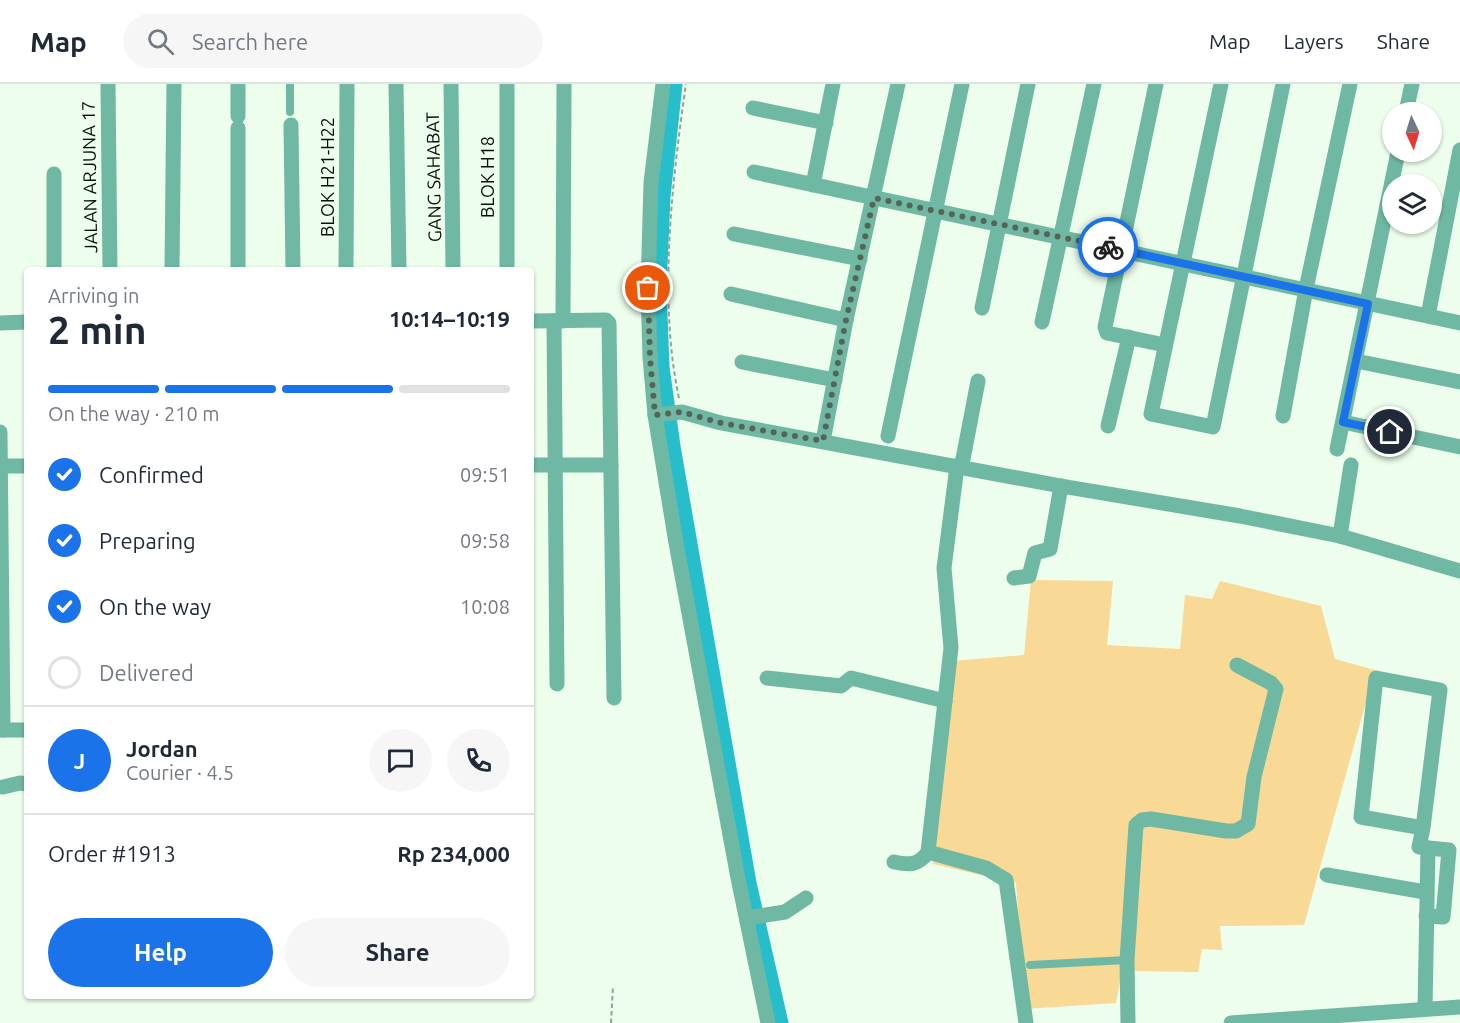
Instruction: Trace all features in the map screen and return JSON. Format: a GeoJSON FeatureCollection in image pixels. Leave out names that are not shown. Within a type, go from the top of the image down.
{"type":"FeatureCollection","features":[{"type":"Feature","properties":{"kind":"street","name":"JALAN ARJUNA 17"},"geometry":{"type":"LineString","coordinates":[[108,84],[110,267]]}},
{"type":"Feature","properties":{"kind":"street"},"geometry":{"type":"LineString","coordinates":[[172,267],[174,84]]}},
{"type":"Feature","properties":{"kind":"street"},"geometry":{"type":"LineString","coordinates":[[238,84],[238,267]]}},
{"type":"Feature","properties":{"kind":"street","name":"BLOK H21-H22"},"geometry":{"type":"LineString","coordinates":[[346,267],[347,84]]}},
{"type":"Feature","properties":{"kind":"street"},"geometry":{"type":"LineString","coordinates":[[396,84],[399,267]]}},
{"type":"Feature","properties":{"kind":"street","name":"GANG SAHABAT"},"geometry":{"type":"LineString","coordinates":[[451,84],[453,267]]}},
{"type":"Feature","properties":{"kind":"street","name":"BLOK H18"},"geometry":{"type":"LineString","coordinates":[[507,84],[507,267]]}},
{"type":"Feature","properties":{"kind":"street"},"geometry":{"type":"LineString","coordinates":[[557,684],[557,465],[564,84]]}},
{"type":"Feature","properties":{"kind":"street"},"geometry":{"type":"LineString","coordinates":[[663,84],[651,183],[648,288],[650,357],[674,414],[675,543],[768,1023]]}},
{"type":"Feature","properties":{"kind":"street"},"geometry":{"type":"LineString","coordinates":[[813,185],[833,84]]}},
{"type":"Feature","properties":{"kind":"street"},"geometry":{"type":"LineString","coordinates":[[823,441],[846,320],[898,84]]}},
{"type":"Feature","properties":{"kind":"street"},"geometry":{"type":"LineString","coordinates":[[888,436],[962,84]]}},
{"type":"Feature","properties":{"kind":"street"},"geometry":{"type":"LineString","coordinates":[[982,308],[1028,84]]}},
{"type":"Feature","properties":{"kind":"street"},"geometry":{"type":"LineString","coordinates":[[1042,322],[1094,84]]}},
{"type":"Feature","properties":{"kind":"street"},"geometry":{"type":"LineString","coordinates":[[1156,84],[1105,330],[1165,345]]}},
{"type":"Feature","properties":{"kind":"street"},"geometry":{"type":"LineString","coordinates":[[1221,84],[1151,414],[1213,427],[1283,84]]}},
{"type":"Feature","properties":{"kind":"street"},"geometry":{"type":"LineString","coordinates":[[1284,416],[1306,289],[1350,84]]}},
{"type":"Feature","properties":{"kind":"street"},"geometry":{"type":"LineString","coordinates":[[1408,102],[1412,84]]}},
{"type":"Feature","properties":{"kind":"street"},"geometry":{"type":"LineString","coordinates":[[753,108],[826,123]]}},
{"type":"Feature","properties":{"kind":"street"},"geometry":{"type":"LineString","coordinates":[[291,118],[293,267]]}},
{"type":"Feature","properties":{"kind":"street"},"geometry":{"type":"LineString","coordinates":[[1428,316],[1460,150]]}},
{"type":"Feature","properties":{"kind":"street"},"geometry":{"type":"LineString","coordinates":[[1338,449],[1396,162]]}},
{"type":"Feature","properties":{"kind":"street"},"geometry":{"type":"LineString","coordinates":[[754,172],[1460,323]]}},
{"type":"Feature","properties":{"kind":"street"},"geometry":{"type":"LineString","coordinates":[[54,174],[54,267]]}},
{"type":"Feature","properties":{"kind":"street"},"geometry":{"type":"LineString","coordinates":[[734,234],[860,259]]}},
{"type":"Feature","properties":{"kind":"street"},"geometry":{"type":"LineString","coordinates":[[731,294],[846,320]]}},
{"type":"Feature","properties":{"kind":"street"},"geometry":{"type":"LineString","coordinates":[[534,321],[606,320],[609,323],[614,698]]}},
{"type":"Feature","properties":{"kind":"street"},"geometry":{"type":"LineString","coordinates":[[0,323],[24,322]]}},
{"type":"Feature","properties":{"kind":"street"},"geometry":{"type":"LineString","coordinates":[[1108,426],[1130,337]]}},
{"type":"Feature","properties":{"kind":"street"},"geometry":{"type":"LineString","coordinates":[[1356,361],[1460,382]]}},
{"type":"Feature","properties":{"kind":"street"},"geometry":{"type":"LineString","coordinates":[[742,362],[835,380]]}},
{"type":"Feature","properties":{"kind":"street"},"geometry":{"type":"LineString","coordinates":[[894,862],[914,865],[922,861],[928,852],[951,648],[944,568],[959,466],[963,459],[978,381]]}},
{"type":"Feature","properties":{"kind":"street"},"geometry":{"type":"LineString","coordinates":[[674,414],[1061,486],[1194,507],[1340,536],[1460,571]]}},
{"type":"Feature","properties":{"kind":"street"},"geometry":{"type":"LineString","coordinates":[[1343,422],[1460,447]]}},
{"type":"Feature","properties":{"kind":"street"},"geometry":{"type":"LineString","coordinates":[[0,432],[2,730],[24,730]]}},
{"type":"Feature","properties":{"kind":"street"},"geometry":{"type":"LineString","coordinates":[[534,465],[612,465]]}},
{"type":"Feature","properties":{"kind":"street"},"geometry":{"type":"LineString","coordinates":[[1340,536],[1351,465]]}},
{"type":"Feature","properties":{"kind":"street"},"geometry":{"type":"LineString","coordinates":[[0,466],[24,466]]}},
{"type":"Feature","properties":{"kind":"street"},"geometry":{"type":"LineString","coordinates":[[1014,578],[1029,576],[1035,553],[1050,549],[1061,486]]}},
{"type":"Feature","properties":{"kind":"street"},"geometry":{"type":"LineString","coordinates":[[1128,1023],[1127,960],[1136,825],[1142,820],[1151,819],[1236,831],[1248,824],[1254,777],[1276,689],[1271,683],[1237,665]]}},
{"type":"Feature","properties":{"kind":"street"},"geometry":{"type":"LineString","coordinates":[[767,678],[841,686],[851,678],[945,701]]}},
{"type":"Feature","properties":{"kind":"street"},"geometry":{"type":"LineString","coordinates":[[1423,828],[1361,817],[1376,678],[1440,690],[1423,828],[1419,847],[1449,850],[1443,917],[1426,916]]}},
{"type":"Feature","properties":{"kind":"street"},"geometry":{"type":"LineString","coordinates":[[3,787],[24,784]]}},
{"type":"Feature","properties":{"kind":"street"},"geometry":{"type":"LineString","coordinates":[[1425,1008],[1425,892],[1428,848]]}},
{"type":"Feature","properties":{"kind":"street"},"geometry":{"type":"LineString","coordinates":[[928,852],[986,868],[1006,880],[1026,1023]]}},
{"type":"Feature","properties":{"kind":"street"},"geometry":{"type":"LineString","coordinates":[[1327,875],[1425,892]]}},
{"type":"Feature","properties":{"kind":"street"},"geometry":{"type":"LineString","coordinates":[[749,918],[785,912],[806,898]]}},
{"type":"Feature","properties":{"kind":"street"},"geometry":{"type":"LineString","coordinates":[[1231,1023],[1425,1008],[1439,1016],[1460,1007]]}},
{"type":"Feature","properties":{"kind":"lane"},"geometry":{"type":"LineString","coordinates":[[290,84],[291,118]]}},
{"type":"Feature","properties":{"kind":"lane"},"geometry":{"type":"LineString","coordinates":[[1030,965],[1127,960]]}},
{"type":"Feature","properties":{"kind":"path"},"geometry":{"type":"LineString","coordinates":[[674,414],[669,276],[678,139],[686,84]]}},
{"type":"Feature","properties":{"kind":"path"},"geometry":{"type":"LineString","coordinates":[[611,1023],[613,986]]}},
{"type":"Feature","properties":{"kind":"shaded area"},"geometry":{"type":"Polygon","coordinates":[[[1031,580],[1113,581],[1107,645],[1180,649],[1185,595],[1212,599],[1220,581],[1321,606],[1335,659],[1375,670],[1304,925],[1220,926],[1222,950],[1202,949],[1198,972],[1122,971],[1116,1003],[1025,1009],[1016,883],[933,864],[953,661],[1024,655],[1031,580]]]}},
{"type":"Feature","properties":{"kind":"waterway"},"geometry":{"type":"LineString","coordinates":[[675,84],[663,197],[659,288],[662,367],[673,446],[749,883],[781,1023]]}},
{"type":"Feature","properties":{"kind":"way so far"},"geometry":{"type":"LineString","coordinates":[[648,288],[650,357],[655,415],[682,412],[721,423],[823,441],[846,320],[874,198],[1108,247]]}},
{"type":"Feature","properties":{"kind":"route"},"geometry":{"type":"LineString","coordinates":[[1108,247],[1368,304],[1343,422],[1390,432]]}}]}
